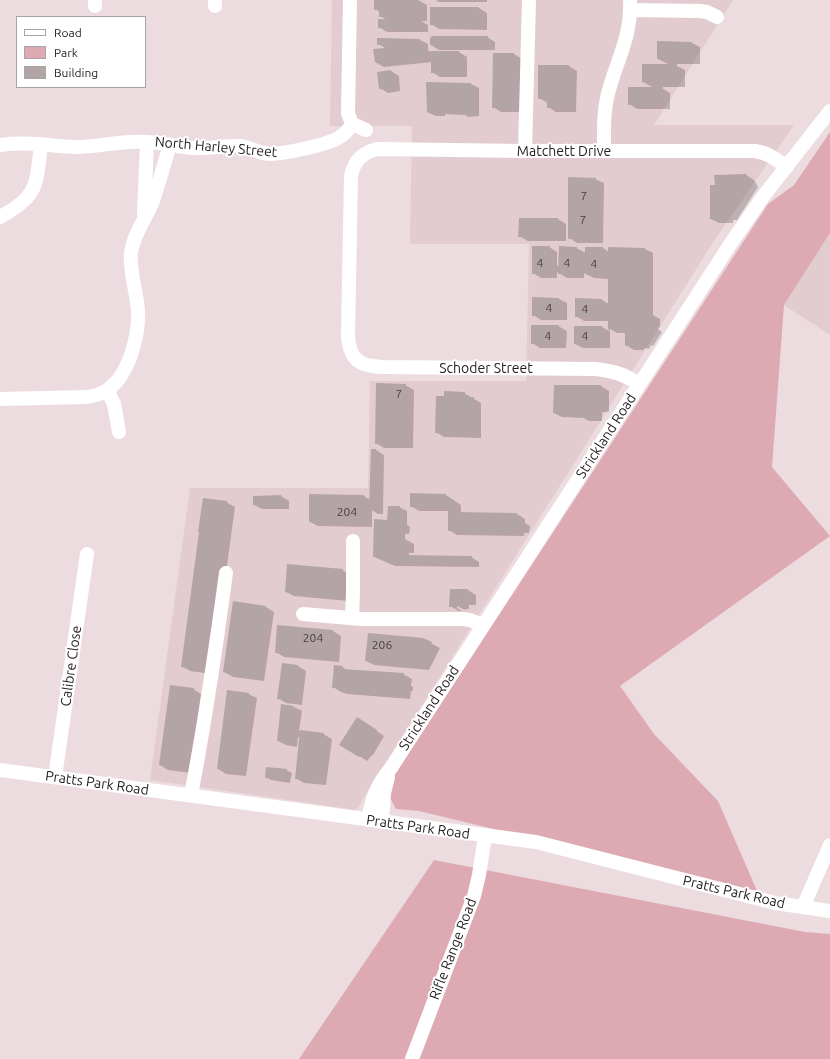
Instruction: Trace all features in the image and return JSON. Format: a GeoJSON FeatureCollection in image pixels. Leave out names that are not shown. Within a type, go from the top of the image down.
{"type":"FeatureCollection","features":[{"type":"Feature","properties":{"kind":"street"},"geometry":{"type":"LineString","coordinates":[[350,0],[348,113],[352,124],[366,130]]}},
{"type":"Feature","properties":{"kind":"street"},"geometry":{"type":"LineString","coordinates":[[525,151],[529,0]]}},
{"type":"Feature","properties":{"kind":"street"},"geometry":{"type":"LineString","coordinates":[[604,151],[606,103],[609,89],[625,45],[628,31],[630,5],[700,11],[707,12],[717,17]]}},
{"type":"Feature","properties":{"kind":"street","name":"Strickland Road"},"geometry":{"type":"LineString","coordinates":[[375,821],[390,768],[731,243],[758,204],[830,111]]}},
{"type":"Feature","properties":{"kind":"street","name":"North Harley Street"},"geometry":{"type":"LineString","coordinates":[[0,145],[26,143],[85,147],[132,142],[147,142],[196,149],[237,146],[268,154],[282,153],[330,142],[339,138],[352,124]]}},
{"type":"Feature","properties":{"kind":"street"},"geometry":{"type":"LineString","coordinates":[[143,219],[147,142]]}},
{"type":"Feature","properties":{"kind":"street"},"geometry":{"type":"LineString","coordinates":[[0,217],[14,209],[29,196],[36,180],[41,144]]}},
{"type":"Feature","properties":{"kind":"street"},"geometry":{"type":"LineString","coordinates":[[0,399],[79,398],[95,395],[107,390],[115,383],[130,358],[135,340],[138,312],[131,266],[131,252],[143,219],[151,205],[170,145]]}},
{"type":"Feature","properties":{"kind":"street","name":"Matchett Drive"},"geometry":{"type":"LineString","coordinates":[[351,176],[358,159],[367,152],[377,149],[525,151],[755,151],[770,155],[787,167]]}},
{"type":"Feature","properties":{"kind":"street","name":"Schoder Street"},"geometry":{"type":"LineString","coordinates":[[351,176],[348,336],[353,357],[358,361],[368,366],[382,367],[595,369],[626,375],[639,384]]}},
{"type":"Feature","properties":{"kind":"street"},"geometry":{"type":"LineString","coordinates":[[107,390],[114,404],[119,432]]}},
{"type":"Feature","properties":{"kind":"street"},"geometry":{"type":"LineString","coordinates":[[352,618],[354,592],[353,542]]}},
{"type":"Feature","properties":{"kind":"street","name":"Calibre Close"},"geometry":{"type":"LineString","coordinates":[[55,777],[87,554]]}},
{"type":"Feature","properties":{"kind":"street"},"geometry":{"type":"LineString","coordinates":[[191,796],[215,658],[226,573]]}},
{"type":"Feature","properties":{"kind":"street"},"geometry":{"type":"LineString","coordinates":[[303,614],[352,618],[462,619],[470,620],[483,625]]}},
{"type":"Feature","properties":{"kind":"street","name":"Pratts Park Road"},"geometry":{"type":"LineString","coordinates":[[0,770],[536,842],[775,903],[830,911]]}},
{"type":"Feature","properties":{"kind":"street","name":"Rifle Range Road"},"geometry":{"type":"LineString","coordinates":[[412,1059],[474,896],[485,836]]}},
{"type":"Feature","properties":{"kind":"street"},"geometry":{"type":"LineString","coordinates":[[803,907],[830,845]]}},
{"type":"Feature","properties":{"kind":"shaded area"},"geometry":{"type":"Polygon","coordinates":[[[332,0],[733,0],[654,125],[794,125],[712,244],[356,810],[150,780],[190,488],[368,488],[370,381],[526,381],[529,244],[410,244],[412,126],[330,126],[332,0]]]}},
{"type":"Feature","properties":{"kind":"shaded area"},"geometry":{"type":"Polygon","coordinates":[[[830,233],[830,335],[784,305],[830,233]]]}},
{"type":"Feature","properties":{"kind":"green space"},"geometry":{"type":"Polygon","coordinates":[[[830,132],[830,233],[784,305],[772,467],[830,536],[620,686],[654,734],[718,801],[758,893],[419,811],[396,809],[390,798],[393,777],[768,204],[794,185],[830,132]]]}},
{"type":"Feature","properties":{"kind":"green space"},"geometry":{"type":"Polygon","coordinates":[[[434,860],[805,932],[830,934],[830,1059],[299,1059],[434,860]]]}},
{"type":"Feature","properties":{"kind":"building"},"geometry":{"type":"Polygon","coordinates":[[[374,0],[419,0],[419,17],[379,17],[379,10],[374,10],[374,0]]]}},
{"type":"Feature","properties":{"kind":"building"},"geometry":{"type":"Polygon","coordinates":[[[430,7],[479,7],[479,26],[430,25],[430,7]]]}},
{"type":"Feature","properties":{"kind":"building"},"geometry":{"type":"Polygon","coordinates":[[[378,19],[420,20],[420,28],[378,28],[378,19]]]}},
{"type":"Feature","properties":{"kind":"building"},"geometry":{"type":"Polygon","coordinates":[[[432,36],[488,36],[487,46],[430,45],[430,38],[432,36]]]}},
{"type":"Feature","properties":{"kind":"building"},"geometry":{"type":"Polygon","coordinates":[[[377,38],[420,39],[420,45],[377,45],[377,38]]]}},
{"type":"Feature","properties":{"kind":"building"},"geometry":{"type":"Polygon","coordinates":[[[657,41],[692,42],[692,60],[657,59],[657,41]]]}},
{"type":"Feature","properties":{"kind":"building"},"geometry":{"type":"Polygon","coordinates":[[[408,46],[424,47],[424,58],[375,62],[373,49],[408,46]]]}},
{"type":"Feature","properties":{"kind":"building"},"geometry":{"type":"Polygon","coordinates":[[[431,51],[459,51],[459,73],[431,73],[431,51]]]}},
{"type":"Feature","properties":{"kind":"building"},"geometry":{"type":"Polygon","coordinates":[[[493,53],[514,53],[514,108],[492,108],[493,53]]]}},
{"type":"Feature","properties":{"kind":"building"},"geometry":{"type":"Polygon","coordinates":[[[642,64],[677,64],[677,83],[642,82],[642,64]]]}},
{"type":"Feature","properties":{"kind":"building"},"geometry":{"type":"Polygon","coordinates":[[[538,65],[569,65],[569,108],[547,108],[547,99],[538,99],[538,65]]]}},
{"type":"Feature","properties":{"kind":"building"},"geometry":{"type":"Polygon","coordinates":[[[391,70],[393,87],[379,89],[377,72],[391,70]]]}},
{"type":"Feature","properties":{"kind":"building"},"geometry":{"type":"Polygon","coordinates":[[[426,82],[471,83],[470,113],[459,113],[459,110],[437,110],[437,112],[427,112],[426,82]]]}},
{"type":"Feature","properties":{"kind":"building"},"geometry":{"type":"Polygon","coordinates":[[[628,87],[663,87],[662,105],[628,105],[628,87]]]}},
{"type":"Feature","properties":{"kind":"building"},"geometry":{"type":"Polygon","coordinates":[[[746,174],[751,182],[728,216],[725,216],[725,219],[710,219],[710,185],[715,185],[714,175],[746,174]]]}},
{"type":"Feature","properties":{"kind":"building"},"geometry":{"type":"Polygon","coordinates":[[[568,177],[596,178],[595,239],[568,239],[568,177]]]}},
{"type":"Feature","properties":{"kind":"building"},"geometry":{"type":"Polygon","coordinates":[[[519,218],[558,218],[558,237],[518,237],[519,218]]]}},
{"type":"Feature","properties":{"kind":"building"},"geometry":{"type":"Polygon","coordinates":[[[532,246],[550,246],[549,274],[532,274],[532,246]]]}},
{"type":"Feature","properties":{"kind":"building"},"geometry":{"type":"Polygon","coordinates":[[[559,246],[577,247],[576,274],[558,274],[559,246]]]}},
{"type":"Feature","properties":{"kind":"building"},"geometry":{"type":"Polygon","coordinates":[[[585,247],[603,247],[603,275],[585,274],[585,247]]]}},
{"type":"Feature","properties":{"kind":"building"},"geometry":{"type":"Polygon","coordinates":[[[608,247],[645,248],[645,314],[652,314],[651,324],[655,326],[645,342],[643,341],[641,344],[625,346],[625,329],[608,329],[608,247]]]}},
{"type":"Feature","properties":{"kind":"building"},"geometry":{"type":"Polygon","coordinates":[[[532,297],[559,298],[559,316],[532,316],[532,297]]]}},
{"type":"Feature","properties":{"kind":"building"},"geometry":{"type":"Polygon","coordinates":[[[575,298],[602,299],[602,317],[575,317],[575,298]]]}},
{"type":"Feature","properties":{"kind":"building"},"geometry":{"type":"Polygon","coordinates":[[[531,325],[559,325],[559,344],[531,344],[531,325]]]}},
{"type":"Feature","properties":{"kind":"building"},"geometry":{"type":"Polygon","coordinates":[[[574,326],[602,326],[602,344],[574,344],[574,326]]]}},
{"type":"Feature","properties":{"kind":"building"},"geometry":{"type":"Polygon","coordinates":[[[376,383],[406,384],[405,444],[375,444],[376,383]]]}},
{"type":"Feature","properties":{"kind":"building"},"geometry":{"type":"Polygon","coordinates":[[[554,385],[601,385],[601,408],[594,407],[594,417],[580,417],[580,414],[553,413],[554,385]]]}},
{"type":"Feature","properties":{"kind":"building"},"geometry":{"type":"Polygon","coordinates":[[[444,391],[465,392],[465,397],[474,397],[473,433],[435,433],[436,396],[444,396],[444,391]]]}},
{"type":"Feature","properties":{"kind":"building"},"geometry":{"type":"Polygon","coordinates":[[[371,449],[376,449],[375,510],[369,509],[371,449]]]}},
{"type":"Feature","properties":{"kind":"building"},"geometry":{"type":"Polygon","coordinates":[[[410,493],[446,494],[446,507],[410,507],[410,493]]]}},
{"type":"Feature","properties":{"kind":"building"},"geometry":{"type":"Polygon","coordinates":[[[309,494],[364,495],[364,523],[309,522],[309,494]]]}},
{"type":"Feature","properties":{"kind":"building"},"geometry":{"type":"Polygon","coordinates":[[[281,495],[281,505],[253,505],[253,496],[281,495]]]}},
{"type":"Feature","properties":{"kind":"building"},"geometry":{"type":"Polygon","coordinates":[[[203,498],[227,501],[203,670],[181,667],[203,498]]]}},
{"type":"Feature","properties":{"kind":"building"},"geometry":{"type":"Polygon","coordinates":[[[448,499],[453,499],[453,512],[517,513],[517,520],[522,520],[521,529],[517,529],[517,532],[448,531],[448,499]]]}},
{"type":"Feature","properties":{"kind":"building"},"geometry":{"type":"Polygon","coordinates":[[[388,506],[400,506],[399,520],[397,521],[402,521],[402,530],[397,530],[397,538],[406,539],[406,549],[402,549],[402,555],[472,556],[472,563],[386,562],[386,557],[373,557],[374,519],[387,520],[388,506]]]}},
{"type":"Feature","properties":{"kind":"building"},"geometry":{"type":"Polygon","coordinates":[[[287,564],[343,569],[340,597],[285,592],[287,564]]]}},
{"type":"Feature","properties":{"kind":"building"},"geometry":{"type":"Polygon","coordinates":[[[450,589],[468,589],[468,601],[461,601],[461,605],[458,605],[457,607],[449,607],[450,589]]]}},
{"type":"Feature","properties":{"kind":"building"},"geometry":{"type":"Polygon","coordinates":[[[233,601],[266,606],[256,677],[223,672],[233,601]]]}},
{"type":"Feature","properties":{"kind":"building"},"geometry":{"type":"Polygon","coordinates":[[[277,625],[333,630],[331,658],[275,653],[277,625]]]}},
{"type":"Feature","properties":{"kind":"building"},"geometry":{"type":"Polygon","coordinates":[[[368,633],[423,638],[432,642],[420,666],[365,661],[368,633]]]}},
{"type":"Feature","properties":{"kind":"building"},"geometry":{"type":"Polygon","coordinates":[[[282,663],[298,665],[294,701],[277,699],[282,663]]]}},
{"type":"Feature","properties":{"kind":"building"},"geometry":{"type":"Polygon","coordinates":[[[334,665],[343,666],[342,669],[404,673],[403,681],[406,682],[405,687],[403,686],[402,695],[337,690],[338,688],[332,688],[334,665]]]}},
{"type":"Feature","properties":{"kind":"building"},"geometry":{"type":"Polygon","coordinates":[[[170,685],[194,688],[192,700],[197,701],[195,714],[190,714],[183,769],[159,765],[170,685]]]}},
{"type":"Feature","properties":{"kind":"building"},"geometry":{"type":"Polygon","coordinates":[[[227,690],[249,693],[238,772],[217,769],[227,690]]]}},
{"type":"Feature","properties":{"kind":"building"},"geometry":{"type":"Polygon","coordinates":[[[281,704],[294,706],[289,743],[277,741],[281,704]]]}},
{"type":"Feature","properties":{"kind":"building"},"geometry":{"type":"Polygon","coordinates":[[[357,717],[377,730],[365,751],[363,751],[359,757],[339,745],[357,717]]]}},
{"type":"Feature","properties":{"kind":"building"},"geometry":{"type":"Polygon","coordinates":[[[300,730],[324,733],[318,781],[295,779],[300,730]]]}},
{"type":"Feature","properties":{"kind":"building"},"geometry":{"type":"Polygon","coordinates":[[[266,767],[287,769],[285,780],[265,778],[266,767]]]}}]}
